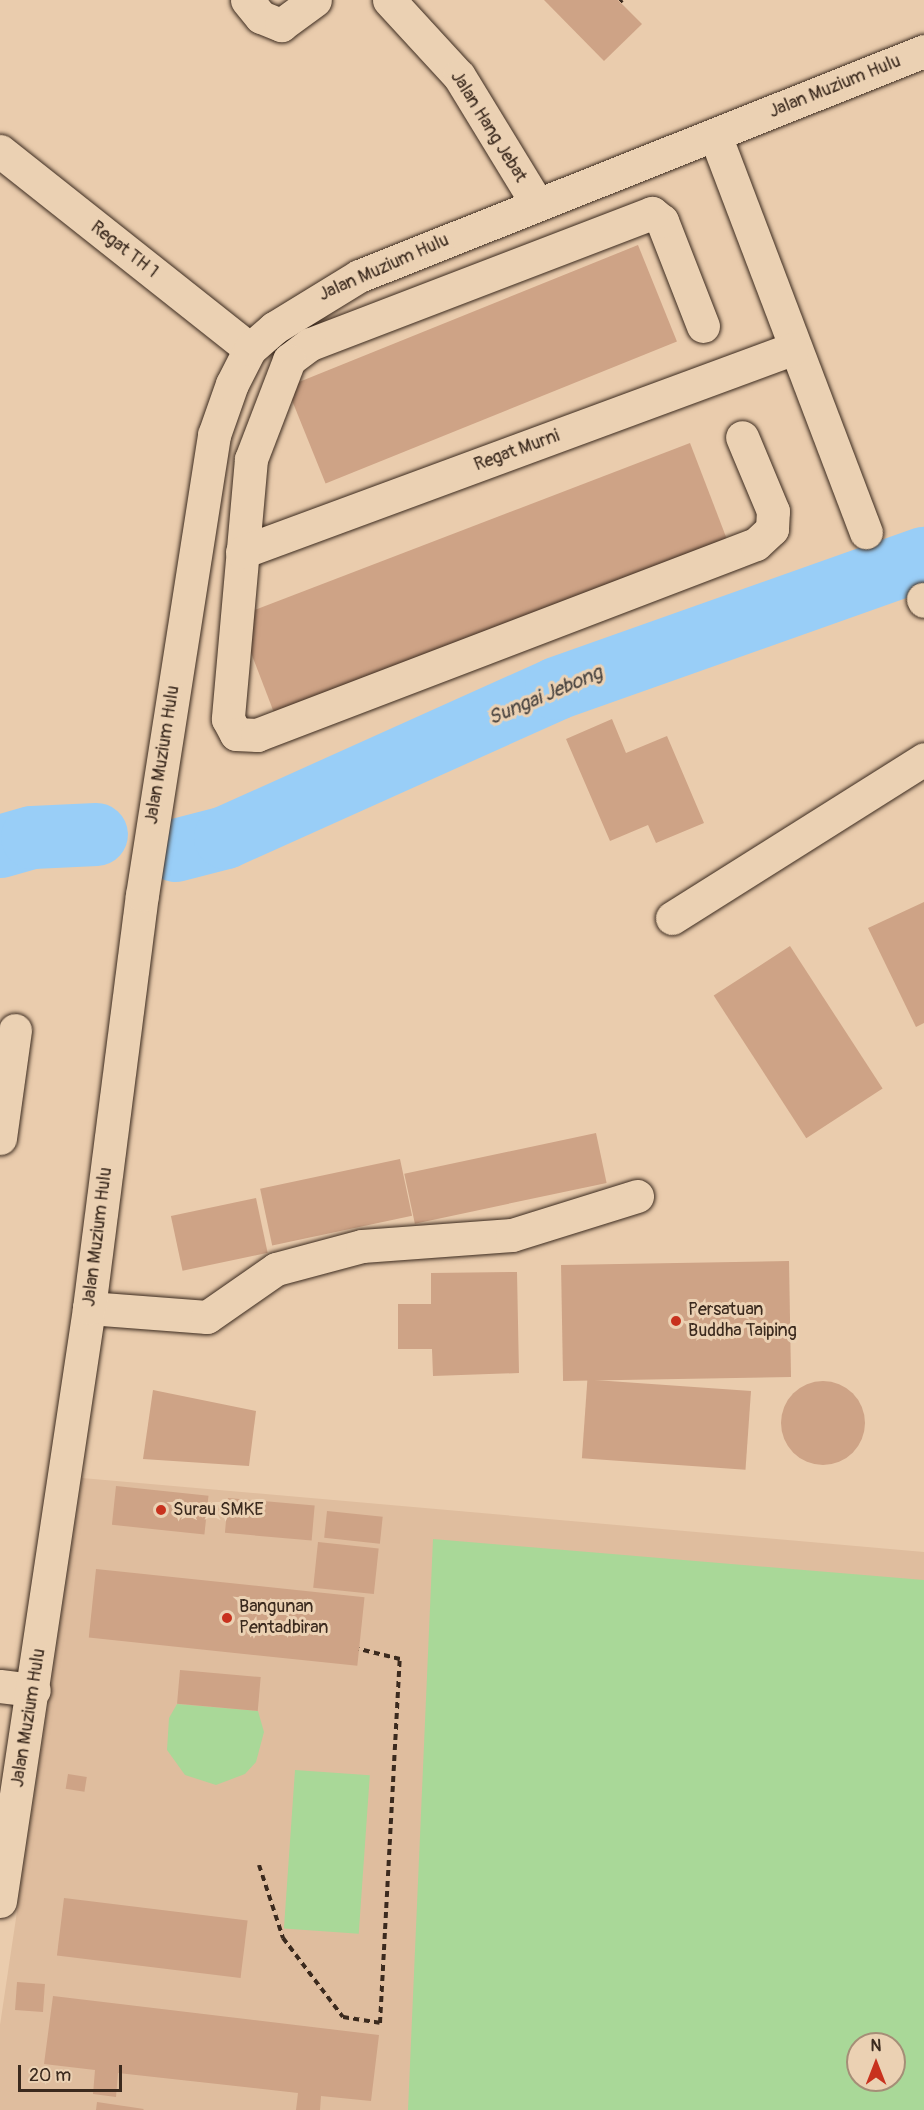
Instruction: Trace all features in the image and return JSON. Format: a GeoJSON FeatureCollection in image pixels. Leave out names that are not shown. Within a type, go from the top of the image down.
{"type":"FeatureCollection","features":[{"type":"Feature","properties":{"kind":"street"},"geometry":{"type":"LineString","coordinates":[[247,0],[261,17],[281,25],[315,0]]}},
{"type":"Feature","properties":{"kind":"street","name":"Jalan Hang Jebat"},"geometry":{"type":"LineString","coordinates":[[389,0],[459,76],[536,202]]}},
{"type":"Feature","properties":{"kind":"street","name":"Jalan Muzium Hulu"},"geometry":{"type":"LineString","coordinates":[[0,1901],[34,1690],[89,1308],[142,896],[203,500],[214,435],[250,349],[299,308],[359,276],[536,202],[715,135],[924,51]]}},
{"type":"Feature","properties":{"kind":"street"},"geometry":{"type":"LineString","coordinates":[[715,135],[792,349],[866,532]]}},
{"type":"Feature","properties":{"kind":"street","name":"Regat TH 1"},"geometry":{"type":"LineString","coordinates":[[0,151],[250,349]]}},
{"type":"Feature","properties":{"kind":"street"},"geometry":{"type":"LineString","coordinates":[[703,326],[663,221],[652,213],[310,344],[289,360],[251,459],[228,719],[236,734],[257,735],[756,544],[772,530],[773,510],[742,437]]}},
{"type":"Feature","properties":{"kind":"street","name":"Regat Murni"},"geometry":{"type":"LineString","coordinates":[[242,552],[792,349]]}},
{"type":"Feature","properties":{"kind":"street"},"geometry":{"type":"LineString","coordinates":[[672,918],[924,759]]}},
{"type":"Feature","properties":{"kind":"street"},"geometry":{"type":"LineString","coordinates":[[0,1138],[15,1030]]}},
{"type":"Feature","properties":{"kind":"street"},"geometry":{"type":"LineString","coordinates":[[89,1308],[207,1317],[287,1266],[362,1246],[512,1235],[637,1196]]}},
{"type":"Feature","properties":{"kind":"street"},"geometry":{"type":"LineString","coordinates":[[0,1686],[34,1690]]}},
{"type":"Feature","properties":{"kind":"path"},"geometry":{"type":"LineString","coordinates":[[259,1866],[283,1938],[343,2017],[380,2023],[400,1659],[359,1649]]}},
{"type":"Feature","properties":{"kind":"shaded area"},"geometry":{"type":"Polygon","coordinates":[[[82,1478],[924,1552],[924,2110],[0,2110],[0,2025],[82,1478]]]}},
{"type":"Feature","properties":{"kind":"green space"},"geometry":{"type":"Polygon","coordinates":[[[433,1539],[924,1580],[924,2110],[408,2110],[433,1539]]]}},
{"type":"Feature","properties":{"kind":"green space"},"geometry":{"type":"Polygon","coordinates":[[[177,1704],[258,1711],[264,1732],[256,1762],[245,1774],[216,1785],[185,1775],[167,1750],[169,1718],[177,1704]]]}},
{"type":"Feature","properties":{"kind":"green space"},"geometry":{"type":"Polygon","coordinates":[[[295,1770],[370,1775],[359,1934],[284,1929],[295,1770]]]}},
{"type":"Feature","properties":{"kind":"building"},"geometry":{"type":"Polygon","coordinates":[[[544,0],[618,0],[642,24],[604,61],[544,0]]]}},
{"type":"Feature","properties":{"kind":"building"},"geometry":{"type":"Polygon","coordinates":[[[638,245],[677,341],[326,483],[287,387],[638,245]]]}},
{"type":"Feature","properties":{"kind":"building"},"geometry":{"type":"Polygon","coordinates":[[[690,443],[727,539],[274,713],[237,617],[690,443]]]}},
{"type":"Feature","properties":{"kind":"building"},"geometry":{"type":"Polygon","coordinates":[[[612,719],[626,753],[667,736],[704,823],[656,843],[648,825],[610,841],[566,739],[612,719]]]}},
{"type":"Feature","properties":{"kind":"building"},"geometry":{"type":"Polygon","coordinates":[[[924,902],[924,1023],[916,1027],[868,928],[924,902]]]}},
{"type":"Feature","properties":{"kind":"building"},"geometry":{"type":"Polygon","coordinates":[[[790,946],[883,1089],[806,1138],[714,996],[790,946]]]}},
{"type":"Feature","properties":{"kind":"building"},"geometry":{"type":"Polygon","coordinates":[[[596,1133],[607,1183],[415,1224],[404,1174],[596,1133]]]}},
{"type":"Feature","properties":{"kind":"building"},"geometry":{"type":"Polygon","coordinates":[[[400,1159],[412,1216],[272,1245],[260,1189],[400,1159]]]}},
{"type":"Feature","properties":{"kind":"building"},"geometry":{"type":"Polygon","coordinates":[[[256,1198],[268,1253],[183,1271],[171,1216],[256,1198]]]}},
{"type":"Feature","properties":{"kind":"building","name":"Persatuan Buddha Taiping"},"geometry":{"type":"Polygon","coordinates":[[[789,1261],[791,1377],[563,1381],[561,1265],[789,1261]]]}},
{"type":"Feature","properties":{"kind":"building"},"geometry":{"type":"Polygon","coordinates":[[[517,1272],[519,1373],[433,1376],[432,1349],[398,1349],[398,1304],[431,1304],[431,1273],[517,1272]]]}},
{"type":"Feature","properties":{"kind":"building"},"geometry":{"type":"Polygon","coordinates":[[[587,1380],[751,1391],[745,1470],[582,1458],[587,1380]]]}},
{"type":"Feature","properties":{"kind":"building"},"geometry":{"type":"Polygon","coordinates":[[[815,1381],[831,1381],[847,1388],[858,1399],[865,1415],[862,1439],[853,1453],[831,1465],[815,1465],[799,1458],[788,1447],[781,1431],[781,1415],[788,1399],[799,1388],[815,1381]]]}},
{"type":"Feature","properties":{"kind":"building"},"geometry":{"type":"Polygon","coordinates":[[[153,1390],[256,1411],[249,1466],[143,1459],[153,1390]]]}},
{"type":"Feature","properties":{"kind":"building","name":"Surau SMKE"},"geometry":{"type":"Polygon","coordinates":[[[116,1486],[208,1496],[204,1535],[112,1525],[116,1486]]]}},
{"type":"Feature","properties":{"kind":"building"},"geometry":{"type":"Polygon","coordinates":[[[228,1498],[315,1506],[312,1540],[225,1533],[228,1498]]]}},
{"type":"Feature","properties":{"kind":"building"},"geometry":{"type":"Polygon","coordinates":[[[327,1511],[383,1517],[380,1544],[324,1538],[327,1511]]]}},
{"type":"Feature","properties":{"kind":"building"},"geometry":{"type":"Polygon","coordinates":[[[318,1542],[379,1548],[374,1594],[313,1588],[318,1542]]]}},
{"type":"Feature","properties":{"kind":"building","name":"Bangunan Pentadbiran"},"geometry":{"type":"Polygon","coordinates":[[[96,1569],[365,1597],[357,1666],[89,1638],[96,1569]]]}},
{"type":"Feature","properties":{"kind":"building"},"geometry":{"type":"Polygon","coordinates":[[[180,1670],[261,1677],[258,1711],[177,1704],[180,1670]]]}},
{"type":"Feature","properties":{"kind":"building"},"geometry":{"type":"Polygon","coordinates":[[[68,1774],[87,1777],[84,1792],[66,1789],[68,1774]]]}},
{"type":"Feature","properties":{"kind":"building"},"geometry":{"type":"Polygon","coordinates":[[[64,1898],[248,1921],[241,1978],[57,1956],[64,1898]]]}},
{"type":"Feature","properties":{"kind":"building"},"geometry":{"type":"Polygon","coordinates":[[[17,1982],[45,1984],[43,2012],[15,2010],[17,1982]]]}},
{"type":"Feature","properties":{"kind":"building"},"geometry":{"type":"Polygon","coordinates":[[[53,1996],[379,2035],[371,2101],[321,2096],[320,2110],[296,2110],[298,2093],[118,2073],[116,2097],[93,2094],[95,2070],[44,2064],[53,1996]]]}},
{"type":"Feature","properties":{"kind":"building"},"geometry":{"type":"Polygon","coordinates":[[[97,2102],[144,2109],[96,2110],[97,2102]]]}},
{"type":"Feature","properties":{"kind":"waterway","name":"Sungai Jebong"},"geometry":{"type":"LineString","coordinates":[[175,850],[225,837],[556,688],[924,558]]}},
{"type":"Feature","properties":{"kind":"waterway","name":"Sungai Jebong"},"geometry":{"type":"LineString","coordinates":[[0,846],[32,837],[96,834]]}},
{"type":"Feature","properties":{"kind":"place","name":"Persatuan Buddha Taiping"},"geometry":{"type":"Point","coordinates":[676,1321]}},
{"type":"Feature","properties":{"kind":"place","name":"Surau SMKE"},"geometry":{"type":"Point","coordinates":[161,1510]}},
{"type":"Feature","properties":{"kind":"place","name":"Bangunan Pentadbiran"},"geometry":{"type":"Point","coordinates":[227,1618]}}]}
